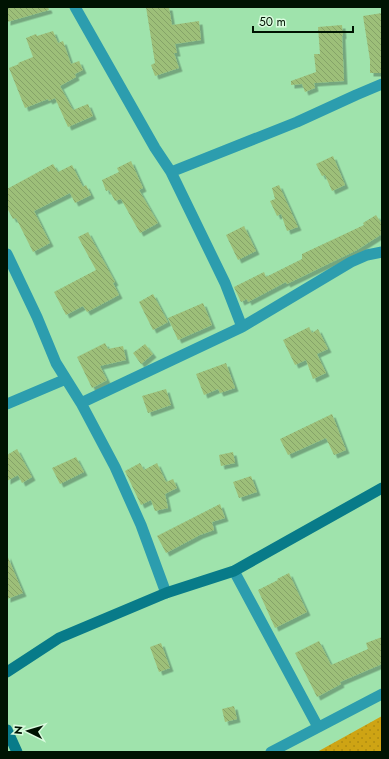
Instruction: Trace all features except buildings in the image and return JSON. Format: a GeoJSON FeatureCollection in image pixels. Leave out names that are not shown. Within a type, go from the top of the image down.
{"type":"FeatureCollection","features":[{"type":"Feature","properties":{"kind":"main road"},"geometry":{"type":"LineString","coordinates":[[7,672],[59,638],[166,593],[234,571],[382,488]]}},
{"type":"Feature","properties":{"kind":"main road"},"geometry":{"type":"LineString","coordinates":[[7,730],[17,752]]}},
{"type":"Feature","properties":{"kind":"street"},"geometry":{"type":"LineString","coordinates":[[75,7],[171,172],[225,283],[242,327]]}},
{"type":"Feature","properties":{"kind":"street"},"geometry":{"type":"LineString","coordinates":[[171,172],[297,122],[382,84]]}},
{"type":"Feature","properties":{"kind":"street"},"geometry":{"type":"LineString","coordinates":[[81,402],[242,327],[351,262],[367,255],[382,252]]}},
{"type":"Feature","properties":{"kind":"street"},"geometry":{"type":"LineString","coordinates":[[7,254],[37,317],[56,363],[81,402],[115,467],[141,525],[166,593]]}},
{"type":"Feature","properties":{"kind":"street"},"geometry":{"type":"LineString","coordinates":[[7,404],[66,379]]}},
{"type":"Feature","properties":{"kind":"street"},"geometry":{"type":"LineString","coordinates":[[234,571],[318,727]]}},
{"type":"Feature","properties":{"kind":"street"},"geometry":{"type":"LineString","coordinates":[[271,752],[382,694]]}},
{"type":"Feature","properties":{"kind":"shaded area"},"geometry":{"type":"Polygon","coordinates":[[[382,716],[382,752],[317,752],[382,716]]]}}]}
